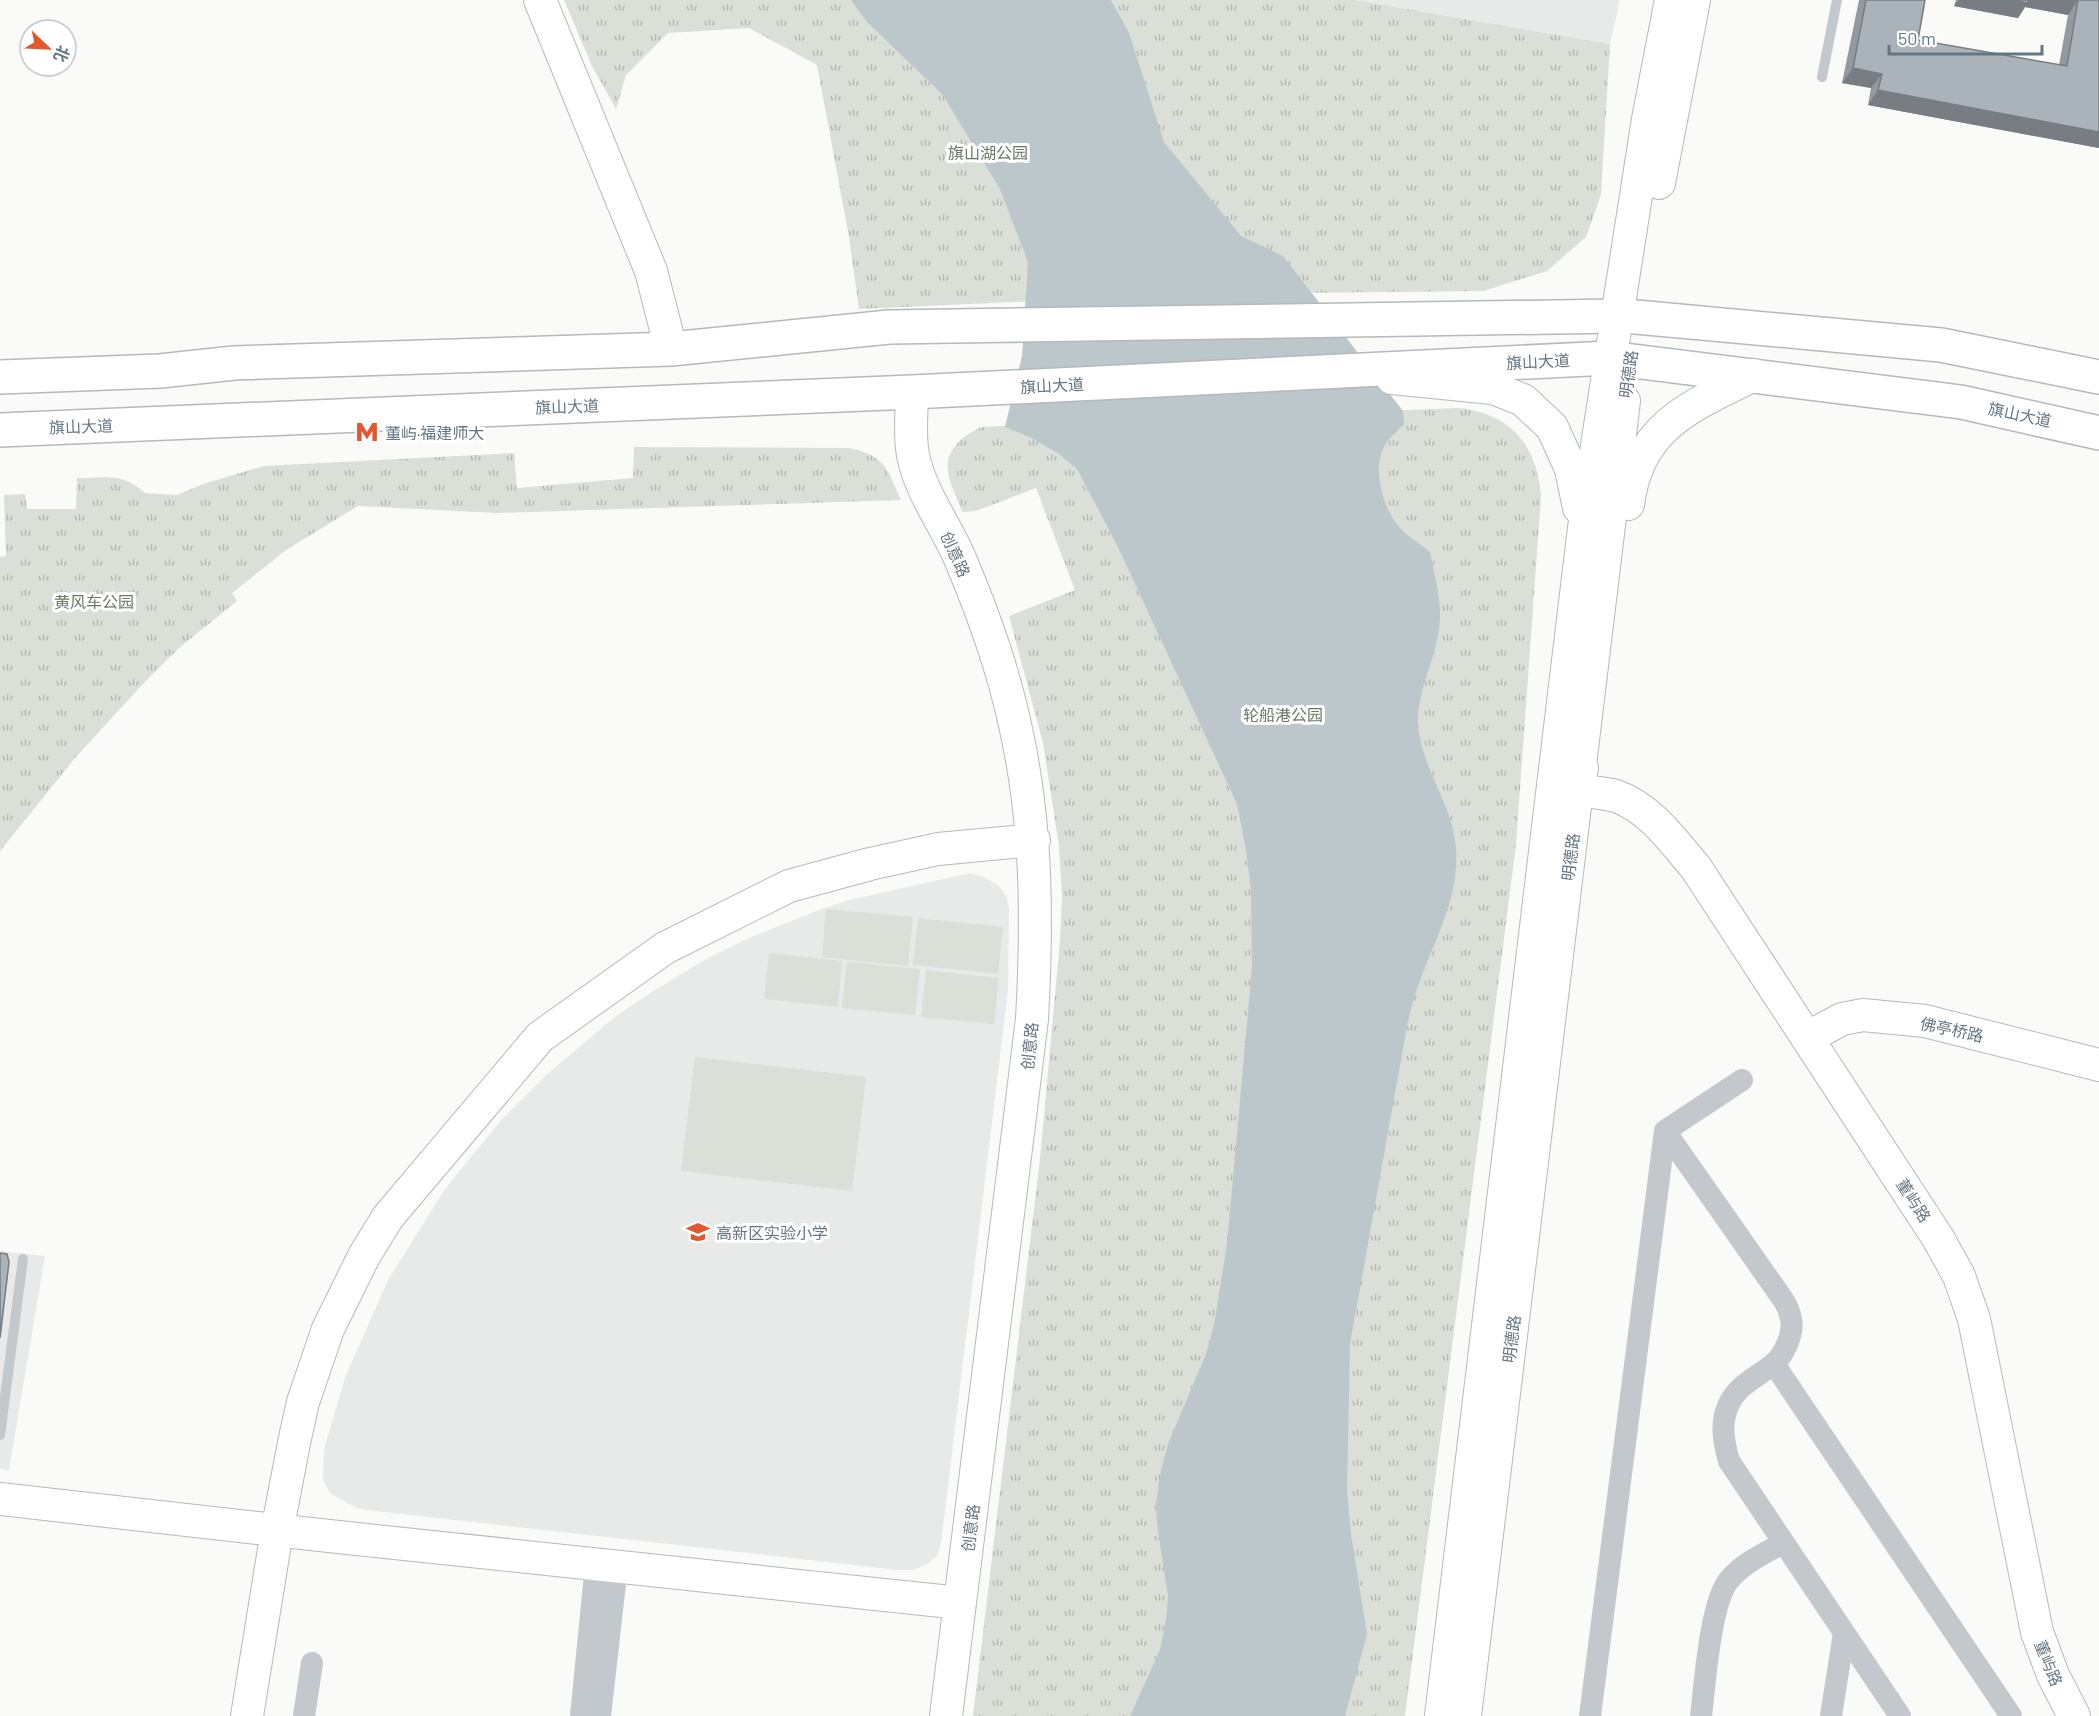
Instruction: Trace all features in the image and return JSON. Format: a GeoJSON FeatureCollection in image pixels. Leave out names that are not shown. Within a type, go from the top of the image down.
{"type":"FeatureCollection","features":[{"type":"Feature","properties":{"kind":"highway"},"geometry":{"type":"LineString","coordinates":[[0,377],[160,371],[234,363],[671,349],[889,327],[1626,316],[1941,345],[2098,374]]}},
{"type":"Feature","properties":{"kind":"highway"},"geometry":{"type":"LineString","coordinates":[[0,356],[160,371]]}},
{"type":"Feature","properties":{"kind":"highway","name":"旗山大道"},"geometry":{"type":"LineString","coordinates":[[0,430],[1619,360],[1961,402],[2099,433]]}},
{"type":"Feature","properties":{"kind":"street"},"geometry":{"type":"LineString","coordinates":[[540,0],[651,271],[671,349]]}},
{"type":"Feature","properties":{"kind":"street","name":"明德路"},"geometry":{"type":"LineString","coordinates":[[1465,1716],[1578,790],[1619,360],[1648,118],[1671,0]]}},
{"type":"Feature","properties":{"kind":"street","name":"明德路"},"geometry":{"type":"LineString","coordinates":[[1626,316],[1662,167],[1694,0]]}},
{"type":"Feature","properties":{"kind":"street"},"geometry":{"type":"LineString","coordinates":[[1441,1716],[1584,528],[1619,360]]}},
{"type":"Feature","properties":{"kind":"street"},"geometry":{"type":"LineString","coordinates":[[1329,371],[1493,388],[1522,400],[1552,427],[1564,450],[1571,468],[1584,528]]}},
{"type":"Feature","properties":{"kind":"street"},"geometry":{"type":"LineString","coordinates":[[1578,790],[1618,579],[1629,490],[1639,460],[1650,442],[1683,411],[1754,375]]}},
{"type":"Feature","properties":{"kind":"street","name":"创意路"},"geometry":{"type":"LineString","coordinates":[[912,392],[913,454],[927,495],[958,554],[999,662],[1022,752],[1034,840],[1036,951],[1032,1019],[946,1716]]}},
{"type":"Feature","properties":{"kind":"street","name":"董屿路"},"geometry":{"type":"LineString","coordinates":[[1578,790],[1615,796],[1640,807],[1696,868],[1938,1238],[1959,1276],[1974,1319],[2037,1632],[2053,1675],[2074,1716]]}},
{"type":"Feature","properties":{"kind":"street"},"geometry":{"type":"LineString","coordinates":[[247,1716],[294,1438],[306,1392],[328,1329],[364,1256],[388,1217],[540,1037],[665,948],[789,886],[870,864],[938,849],[1034,840]]}},
{"type":"Feature","properties":{"kind":"street","name":"佛亭桥路"},"geometry":{"type":"LineString","coordinates":[[1807,1038],[1842,1019],[1863,1015],[1925,1021],[2099,1065]]}},
{"type":"Feature","properties":{"kind":"street"},"geometry":{"type":"LineString","coordinates":[[1590,1716],[1665,1131],[1742,1080]]}},
{"type":"Feature","properties":{"kind":"street"},"geometry":{"type":"LineString","coordinates":[[1665,1131],[1788,1308],[1792,1321],[1791,1334],[1785,1348],[1773,1364],[1738,1390],[1728,1405],[1723,1432],[1729,1461],[1900,1716]]}},
{"type":"Feature","properties":{"kind":"street"},"geometry":{"type":"LineString","coordinates":[[1773,1364],[2011,1716]]}},
{"type":"Feature","properties":{"kind":"street"},"geometry":{"type":"LineString","coordinates":[[0,1499],[277,1531],[960,1603]]}},
{"type":"Feature","properties":{"kind":"street"},"geometry":{"type":"LineString","coordinates":[[1701,1716],[1718,1599],[1729,1580],[1743,1567],[1783,1543]]}},
{"type":"Feature","properties":{"kind":"street"},"geometry":{"type":"LineString","coordinates":[[581,1716],[607,1565]]}},
{"type":"Feature","properties":{"kind":"street"},"geometry":{"type":"LineString","coordinates":[[600,1716],[607,1565]]}},
{"type":"Feature","properties":{"kind":"street"},"geometry":{"type":"LineString","coordinates":[[1831,1716],[1844,1633]]}},
{"type":"Feature","properties":{"kind":"street"},"geometry":{"type":"LineString","coordinates":[[304,1716],[312,1663]]}},
{"type":"Feature","properties":{"kind":"lane"},"geometry":{"type":"LineString","coordinates":[[1822,76],[1837,0]]}},
{"type":"Feature","properties":{"kind":"lane"},"geometry":{"type":"LineString","coordinates":[[0,1435],[23,1259]]}},
{"type":"Feature","properties":{"kind":"shaded area"},"geometry":{"type":"Polygon","coordinates":[[[851,0],[1111,0],[1129,33],[1164,142],[1241,236],[1283,256],[1403,411],[1404,424],[1387,442],[1381,454],[1379,476],[1384,499],[1394,520],[1403,531],[1430,552],[1437,585],[1440,619],[1436,645],[1421,696],[1418,722],[1424,754],[1449,815],[1456,847],[1456,865],[1450,901],[1418,986],[1408,1021],[1350,1344],[1347,1489],[1351,1535],[1367,1634],[1345,1716],[1130,1716],[1160,1650],[1166,1621],[1168,1596],[1156,1505],[1160,1475],[1168,1444],[1206,1354],[1214,1325],[1227,1244],[1252,968],[1251,889],[1246,850],[1237,804],[1118,547],[1077,469],[1059,454],[1032,438],[1005,427],[1022,356],[1028,262],[1000,189],[942,94],[867,22],[851,0]]]}},
{"type":"Feature","properties":{"kind":"shaded area"},"geometry":{"type":"Polygon","coordinates":[[[1355,0],[1620,0],[1610,44],[1355,0]]]}},
{"type":"Feature","properties":{"kind":"shaded area","name":"高新区实验小学"},"geometry":{"type":"Polygon","coordinates":[[[970,873],[984,877],[998,885],[1007,897],[1009,911],[1008,990],[941,1544],[937,1556],[926,1565],[913,1570],[898,1570],[358,1509],[330,1493],[323,1480],[324,1449],[346,1375],[388,1280],[445,1189],[502,1119],[546,1075],[616,1016],[708,958],[749,938],[849,900],[970,873]]]}},
{"type":"Feature","properties":{"kind":"shaded area"},"geometry":{"type":"Polygon","coordinates":[[[0,1251],[45,1256],[9,1470],[0,1469],[0,1251]]]}},
{"type":"Feature","properties":{"kind":"green space","name":"旗山湖公园"},"geometry":{"type":"Polygon","coordinates":[[[564,0],[1355,0],[1610,44],[1601,195],[1586,237],[1547,271],[1483,291],[1191,294],[859,309],[849,237],[817,65],[749,28],[668,33],[626,75],[616,109],[592,66],[564,0]]]}},
{"type":"Feature","properties":{"kind":"green space","name":"轮船港公园"},"geometry":{"type":"Polygon","coordinates":[[[1459,408],[1493,417],[1518,435],[1534,462],[1541,496],[1516,844],[1405,1716],[973,1716],[1040,1159],[1062,898],[1059,846],[1043,743],[1009,616],[1075,590],[1036,488],[976,511],[962,512],[949,475],[950,455],[963,438],[982,427],[1459,408]]]}},
{"type":"Feature","properties":{"kind":"green space","name":"黄风车公园"},"geometry":{"type":"Polygon","coordinates":[[[634,447],[849,448],[871,455],[883,465],[901,500],[497,513],[358,506],[286,550],[232,593],[237,601],[179,648],[141,686],[75,758],[0,851],[0,557],[6,556],[4,495],[25,494],[27,509],[76,509],[77,478],[121,479],[137,486],[145,493],[177,495],[203,484],[264,466],[514,453],[517,488],[633,478],[634,447]]]}},
{"type":"Feature","properties":{"kind":"green space"},"geometry":{"type":"Polygon","coordinates":[[[826,909],[913,917],[908,966],[822,957],[826,909]]]}},
{"type":"Feature","properties":{"kind":"green space"},"geometry":{"type":"Polygon","coordinates":[[[918,918],[1003,927],[998,974],[913,965],[918,918]]]}},
{"type":"Feature","properties":{"kind":"green space"},"geometry":{"type":"Polygon","coordinates":[[[769,953],[842,961],[838,1007],[764,999],[769,953]]]}},
{"type":"Feature","properties":{"kind":"green space"},"geometry":{"type":"Polygon","coordinates":[[[847,962],[920,969],[915,1015],[842,1008],[847,962]]]}},
{"type":"Feature","properties":{"kind":"green space"},"geometry":{"type":"Polygon","coordinates":[[[926,970],[999,978],[994,1024],[921,1017],[926,970]]]}},
{"type":"Feature","properties":{"kind":"green space"},"geometry":{"type":"Polygon","coordinates":[[[695,1057],[866,1077],[852,1191],[681,1171],[695,1057]]]}},
{"type":"Feature","properties":{"kind":"building"},"geometry":{"type":"Polygon","coordinates":[[[1866,0],[1925,0],[1918,40],[2067,66],[2078,0],[2099,0],[2099,132],[1878,90],[1882,74],[1853,68],[1866,0]]]}},
{"type":"Feature","properties":{"kind":"building"},"geometry":{"type":"Polygon","coordinates":[[[2012,0],[2028,0],[2028,3],[2012,0]]]}},
{"type":"Feature","properties":{"kind":"building"},"geometry":{"type":"Polygon","coordinates":[[[0,1253],[7,1254],[9,1262],[0,1338],[0,1253]]]}},
{"type":"Feature","properties":{"kind":"place","name":"董屿·福建师大"},"geometry":{"type":"Point","coordinates":[367,432]}},
{"type":"Feature","properties":{"kind":"place","name":"高新区实验小学"},"geometry":{"type":"Point","coordinates":[698,1232]}}]}
